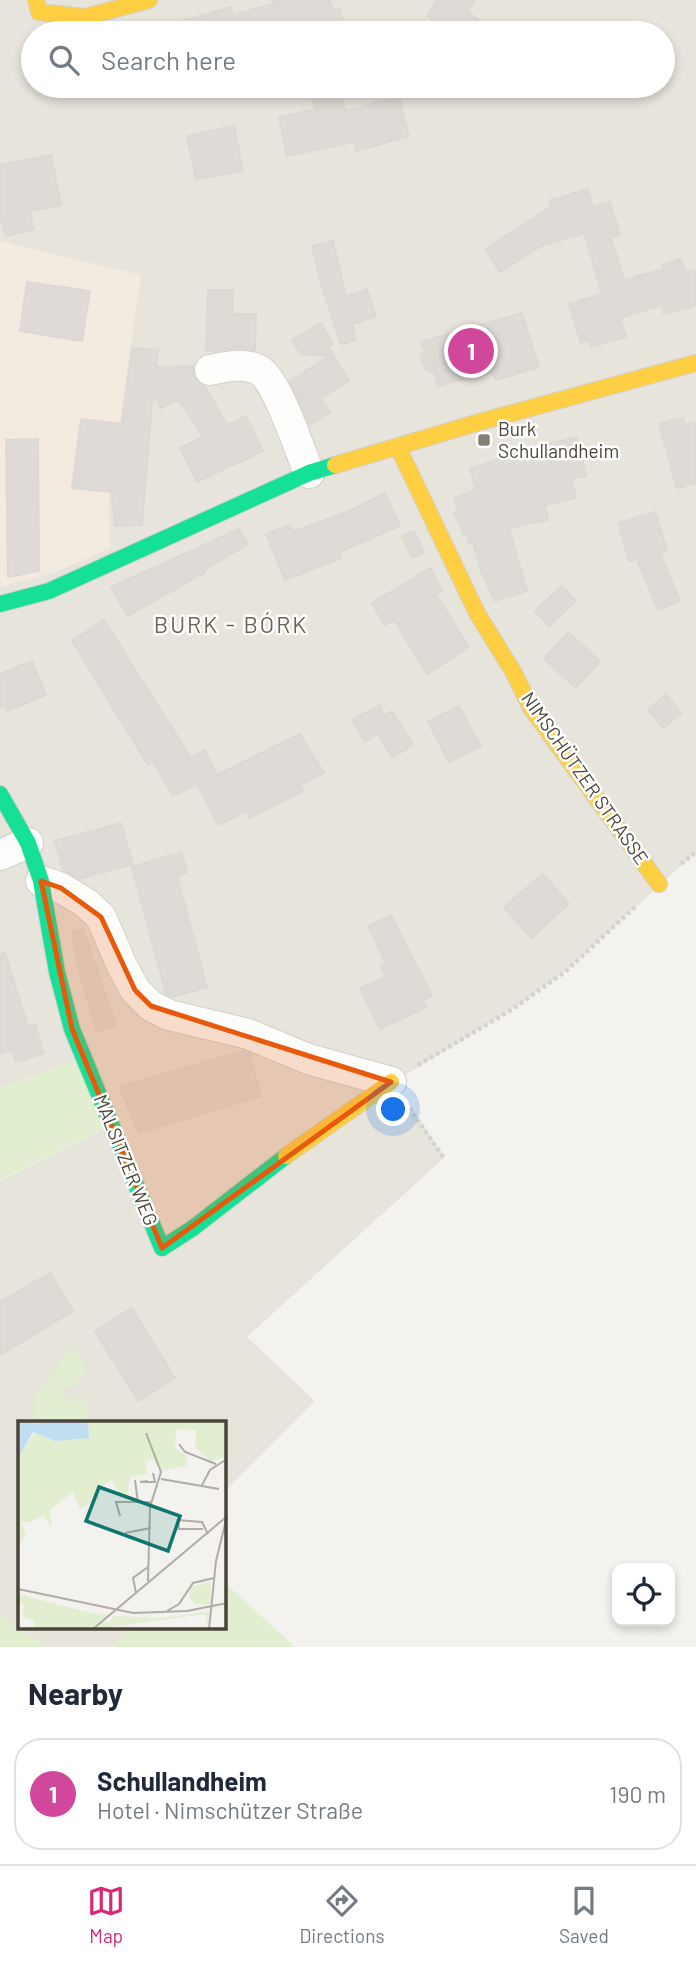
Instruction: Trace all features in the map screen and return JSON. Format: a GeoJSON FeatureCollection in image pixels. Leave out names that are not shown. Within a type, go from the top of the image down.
{"type":"FeatureCollection","features":[{"type":"Feature","properties":{"kind":"street"},"geometry":{"type":"LineString","coordinates":[[36,0],[38,12],[85,17],[149,0]]}},
{"type":"Feature","properties":{"kind":"street"},"geometry":{"type":"LineString","coordinates":[[0,604],[49,591],[309,473],[696,363]]}},
{"type":"Feature","properties":{"kind":"street"},"geometry":{"type":"LineString","coordinates":[[210,370],[249,366],[261,370],[273,384],[309,473]]}},
{"type":"Feature","properties":{"kind":"street","name":"NIMSCHÜTZER STRASSE"},"geometry":{"type":"LineString","coordinates":[[398,447],[477,613],[514,673],[531,708],[659,884]]}},
{"type":"Feature","properties":{"kind":"street","name":"MALSITZER WEG"},"geometry":{"type":"LineString","coordinates":[[0,794],[28,843],[41,881],[57,972],[72,1029],[162,1248],[391,1082]]}},
{"type":"Feature","properties":{"kind":"street"},"geometry":{"type":"LineString","coordinates":[[0,855],[28,843]]}},
{"type":"Feature","properties":{"kind":"street"},"geometry":{"type":"LineString","coordinates":[[41,881],[61,888],[86,903],[101,917],[135,990],[151,1006],[169,1015],[248,1034],[308,1059],[391,1082]]}},
{"type":"Feature","properties":{"kind":"path"},"geometry":{"type":"LineString","coordinates":[[443,1157],[391,1082],[513,1009],[566,971],[696,852]]}},
{"type":"Feature","properties":{"kind":"highlighted area"},"geometry":{"type":"Polygon","coordinates":[[[41,881],[61,888],[101,917],[135,990],[151,1006],[391,1082],[162,1248],[72,1029],[41,881]]]}},
{"type":"Feature","properties":{"kind":"shaded area"},"geometry":{"type":"Polygon","coordinates":[[[0,0],[696,0],[696,852],[566,971],[513,1009],[394,1082],[445,1157],[247,1337],[315,1401],[226,1490],[226,1421],[18,1421],[18,1628],[0,1615],[0,1181],[108,1126],[80,1059],[0,1088],[0,0]]]}},
{"type":"Feature","properties":{"kind":"shaded area"},"geometry":{"type":"Polygon","coordinates":[[[0,241],[141,275],[109,496],[110,548],[56,572],[0,587],[0,241]]]}},
{"type":"Feature","properties":{"kind":"shaded area"},"geometry":{"type":"Polygon","coordinates":[[[22,1630],[128,1630],[112,1647],[46,1647],[22,1630]]]}},
{"type":"Feature","properties":{"kind":"green space"},"geometry":{"type":"Polygon","coordinates":[[[80,1059],[108,1126],[0,1180],[0,1088],[80,1059]]]}},
{"type":"Feature","properties":{"kind":"green space"},"geometry":{"type":"Polygon","coordinates":[[[70,1348],[76,1349],[85,1369],[73,1388],[47,1381],[70,1348]]]}},
{"type":"Feature","properties":{"kind":"green space"},"geometry":{"type":"Polygon","coordinates":[[[47,1382],[65,1391],[63,1397],[70,1402],[79,1393],[89,1409],[80,1421],[36,1421],[33,1406],[47,1382]]]}},
{"type":"Feature","properties":{"kind":"green space"},"geometry":{"type":"Polygon","coordinates":[[[226,1584],[295,1647],[112,1647],[128,1630],[226,1630],[226,1584]]]}},
{"type":"Feature","properties":{"kind":"green space"},"geometry":{"type":"Polygon","coordinates":[[[0,1615],[46,1647],[0,1647],[0,1615]]]}},
{"type":"Feature","properties":{"kind":"building"},"geometry":{"type":"Polygon","coordinates":[[[272,0],[330,0],[333,11],[340,9],[343,21],[183,21],[231,7],[233,15],[273,4],[272,0]]]}},
{"type":"Feature","properties":{"kind":"building"},"geometry":{"type":"Polygon","coordinates":[[[437,0],[475,0],[467,11],[480,21],[434,21],[427,16],[437,0]]]}},
{"type":"Feature","properties":{"kind":"building"},"geometry":{"type":"Polygon","coordinates":[[[312,98],[341,98],[345,111],[399,98],[409,136],[356,151],[354,142],[287,156],[279,117],[315,109],[312,98]]]}},
{"type":"Feature","properties":{"kind":"building"},"geometry":{"type":"Polygon","coordinates":[[[234,126],[243,171],[196,179],[187,136],[234,126]]]}},
{"type":"Feature","properties":{"kind":"building"},"geometry":{"type":"Polygon","coordinates":[[[51,155],[61,205],[30,211],[34,229],[6,236],[0,217],[0,165],[51,155]]]}},
{"type":"Feature","properties":{"kind":"building"},"geometry":{"type":"Polygon","coordinates":[[[588,189],[593,207],[610,202],[620,235],[611,238],[624,280],[663,269],[662,265],[681,259],[686,273],[696,270],[696,305],[664,314],[662,305],[620,318],[626,337],[591,347],[589,340],[581,343],[569,304],[602,294],[584,233],[541,246],[500,272],[485,249],[551,207],[549,201],[588,189]]]}},
{"type":"Feature","properties":{"kind":"building"},"geometry":{"type":"Polygon","coordinates":[[[333,241],[346,296],[367,289],[376,316],[352,324],[356,340],[341,344],[312,246],[333,241]]]}},
{"type":"Feature","properties":{"kind":"building"},"geometry":{"type":"Polygon","coordinates":[[[27,282],[90,291],[82,341],[20,331],[27,282]]]}},
{"type":"Feature","properties":{"kind":"building"},"geometry":{"type":"Polygon","coordinates":[[[208,290],[233,290],[232,314],[256,314],[255,350],[240,348],[206,351],[208,290]]]}},
{"type":"Feature","properties":{"kind":"building"},"geometry":{"type":"Polygon","coordinates":[[[522,313],[539,367],[496,380],[492,371],[438,386],[435,373],[425,369],[420,356],[425,352],[421,342],[522,313]]]}},
{"type":"Feature","properties":{"kind":"building"},"geometry":{"type":"Polygon","coordinates":[[[321,323],[333,344],[328,347],[349,380],[320,399],[330,412],[310,425],[290,381],[329,356],[301,354],[292,340],[321,323]]]}},
{"type":"Feature","properties":{"kind":"building"},"geometry":{"type":"Polygon","coordinates":[[[132,348],[158,350],[156,367],[193,366],[197,381],[205,387],[227,425],[246,416],[263,451],[197,482],[180,448],[203,437],[179,400],[161,408],[153,392],[142,525],[115,526],[112,492],[72,488],[81,419],[122,424],[132,348]]]}},
{"type":"Feature","properties":{"kind":"building"},"geometry":{"type":"Polygon","coordinates":[[[683,418],[685,425],[696,422],[696,483],[677,488],[659,424],[683,418]]]}},
{"type":"Feature","properties":{"kind":"building"},"geometry":{"type":"Polygon","coordinates":[[[577,437],[586,476],[571,479],[576,498],[545,505],[548,520],[509,528],[527,591],[495,601],[481,571],[473,542],[469,543],[454,513],[458,511],[454,498],[476,490],[470,469],[531,448],[577,437]]]}},
{"type":"Feature","properties":{"kind":"building"},"geometry":{"type":"Polygon","coordinates":[[[38,439],[39,571],[8,577],[6,440],[38,439]]]}},
{"type":"Feature","properties":{"kind":"building"},"geometry":{"type":"Polygon","coordinates":[[[385,493],[400,526],[339,552],[342,558],[285,580],[266,534],[290,525],[293,532],[352,510],[385,493]]]}},
{"type":"Feature","properties":{"kind":"building"},"geometry":{"type":"Polygon","coordinates":[[[655,512],[667,550],[660,553],[680,601],[658,610],[637,559],[629,561],[618,523],[655,512]]]}},
{"type":"Feature","properties":{"kind":"building"},"geometry":{"type":"Polygon","coordinates":[[[239,529],[248,544],[128,616],[111,587],[239,529]]]}},
{"type":"Feature","properties":{"kind":"building"},"geometry":{"type":"Polygon","coordinates":[[[414,531],[424,553],[412,558],[402,536],[414,531]]]}},
{"type":"Feature","properties":{"kind":"building"},"geometry":{"type":"Polygon","coordinates":[[[431,568],[442,591],[436,595],[469,647],[427,674],[394,620],[385,625],[372,603],[431,568]]]}},
{"type":"Feature","properties":{"kind":"building"},"geometry":{"type":"Polygon","coordinates":[[[562,586],[576,601],[549,626],[535,611],[562,586]]]}},
{"type":"Feature","properties":{"kind":"building"},"geometry":{"type":"Polygon","coordinates":[[[104,620],[191,758],[204,750],[217,775],[300,734],[324,773],[300,785],[303,791],[250,818],[247,811],[218,825],[198,785],[173,795],[153,762],[148,765],[72,641],[104,620]]]}},
{"type":"Feature","properties":{"kind":"building"},"geometry":{"type":"Polygon","coordinates":[[[568,632],[600,661],[576,688],[544,659],[568,632]]]}},
{"type":"Feature","properties":{"kind":"building"},"geometry":{"type":"Polygon","coordinates":[[[32,661],[46,695],[7,711],[5,706],[0,708],[0,674],[32,661]]]}},
{"type":"Feature","properties":{"kind":"building"},"geometry":{"type":"Polygon","coordinates":[[[666,694],[681,713],[663,728],[648,710],[666,694]]]}},
{"type":"Feature","properties":{"kind":"building"},"geometry":{"type":"Polygon","coordinates":[[[380,705],[384,716],[392,711],[413,745],[392,758],[377,734],[365,742],[352,720],[380,705]]]}},
{"type":"Feature","properties":{"kind":"building"},"geometry":{"type":"Polygon","coordinates":[[[459,706],[481,746],[449,762],[428,722],[459,706]]]}},
{"type":"Feature","properties":{"kind":"building"},"geometry":{"type":"Polygon","coordinates":[[[121,823],[133,864],[79,879],[63,870],[55,841],[121,823]]]}},
{"type":"Feature","properties":{"kind":"building"},"geometry":{"type":"Polygon","coordinates":[[[181,852],[187,872],[177,876],[207,987],[171,997],[166,994],[132,867],[181,852]]]}},
{"type":"Feature","properties":{"kind":"building"},"geometry":{"type":"Polygon","coordinates":[[[543,874],[569,904],[531,938],[504,907],[543,874]]]}},
{"type":"Feature","properties":{"kind":"building"},"geometry":{"type":"Polygon","coordinates":[[[391,915],[432,996],[422,1000],[426,1007],[380,1029],[360,988],[386,977],[381,966],[386,963],[368,926],[391,915]]]}},
{"type":"Feature","properties":{"kind":"building"},"geometry":{"type":"Polygon","coordinates":[[[83,929],[116,1025],[97,1032],[78,967],[72,932],[83,929]]]}},
{"type":"Feature","properties":{"kind":"building"},"geometry":{"type":"Polygon","coordinates":[[[5,953],[28,1027],[35,1025],[44,1053],[16,1062],[12,1050],[0,1054],[0,954],[5,953]]]}},
{"type":"Feature","properties":{"kind":"building"},"geometry":{"type":"Polygon","coordinates":[[[243,1051],[249,1053],[261,1096],[139,1133],[119,1087],[243,1051]]]}},
{"type":"Feature","properties":{"kind":"building"},"geometry":{"type":"Polygon","coordinates":[[[50,1273],[73,1311],[0,1355],[0,1302],[50,1273]]]}},
{"type":"Feature","properties":{"kind":"building"},"geometry":{"type":"Polygon","coordinates":[[[132,1308],[175,1378],[138,1401],[95,1331],[132,1308]]]}},
{"type":"Feature","properties":{"kind":"traffic: fast"},"geometry":{"type":"LineString","coordinates":[[0,604],[49,591],[309,473],[335,465]]}},
{"type":"Feature","properties":{"kind":"traffic: fast"},"geometry":{"type":"LineString","coordinates":[[0,794],[28,843],[41,881],[57,972],[72,1029],[162,1248],[193,1228],[286,1156]]}},
{"type":"Feature","properties":{"kind":"traffic: slow"},"geometry":{"type":"LineString","coordinates":[[36,0],[39,12],[85,17],[149,0]]}},
{"type":"Feature","properties":{"kind":"traffic: slow"},"geometry":{"type":"LineString","coordinates":[[335,465],[483,421],[696,363]]}},
{"type":"Feature","properties":{"kind":"traffic: slow"},"geometry":{"type":"LineString","coordinates":[[398,447],[477,613],[514,673],[531,708],[659,884]]}},
{"type":"Feature","properties":{"kind":"traffic: slow"},"geometry":{"type":"LineString","coordinates":[[286,1156],[391,1082]]}},
{"type":"Feature","properties":{"kind":"place","name":"Schullandheim"},"geometry":{"type":"Point","coordinates":[471,351]}},
{"type":"Feature","properties":{"kind":"place","name":"Burk Schullandheim"},"geometry":{"type":"Point","coordinates":[484,440]}},
{"type":"Feature","properties":{"kind":"district","name":"BURK - BÓRK"},"geometry":{"type":"Point","coordinates":[231,625]}}]}
